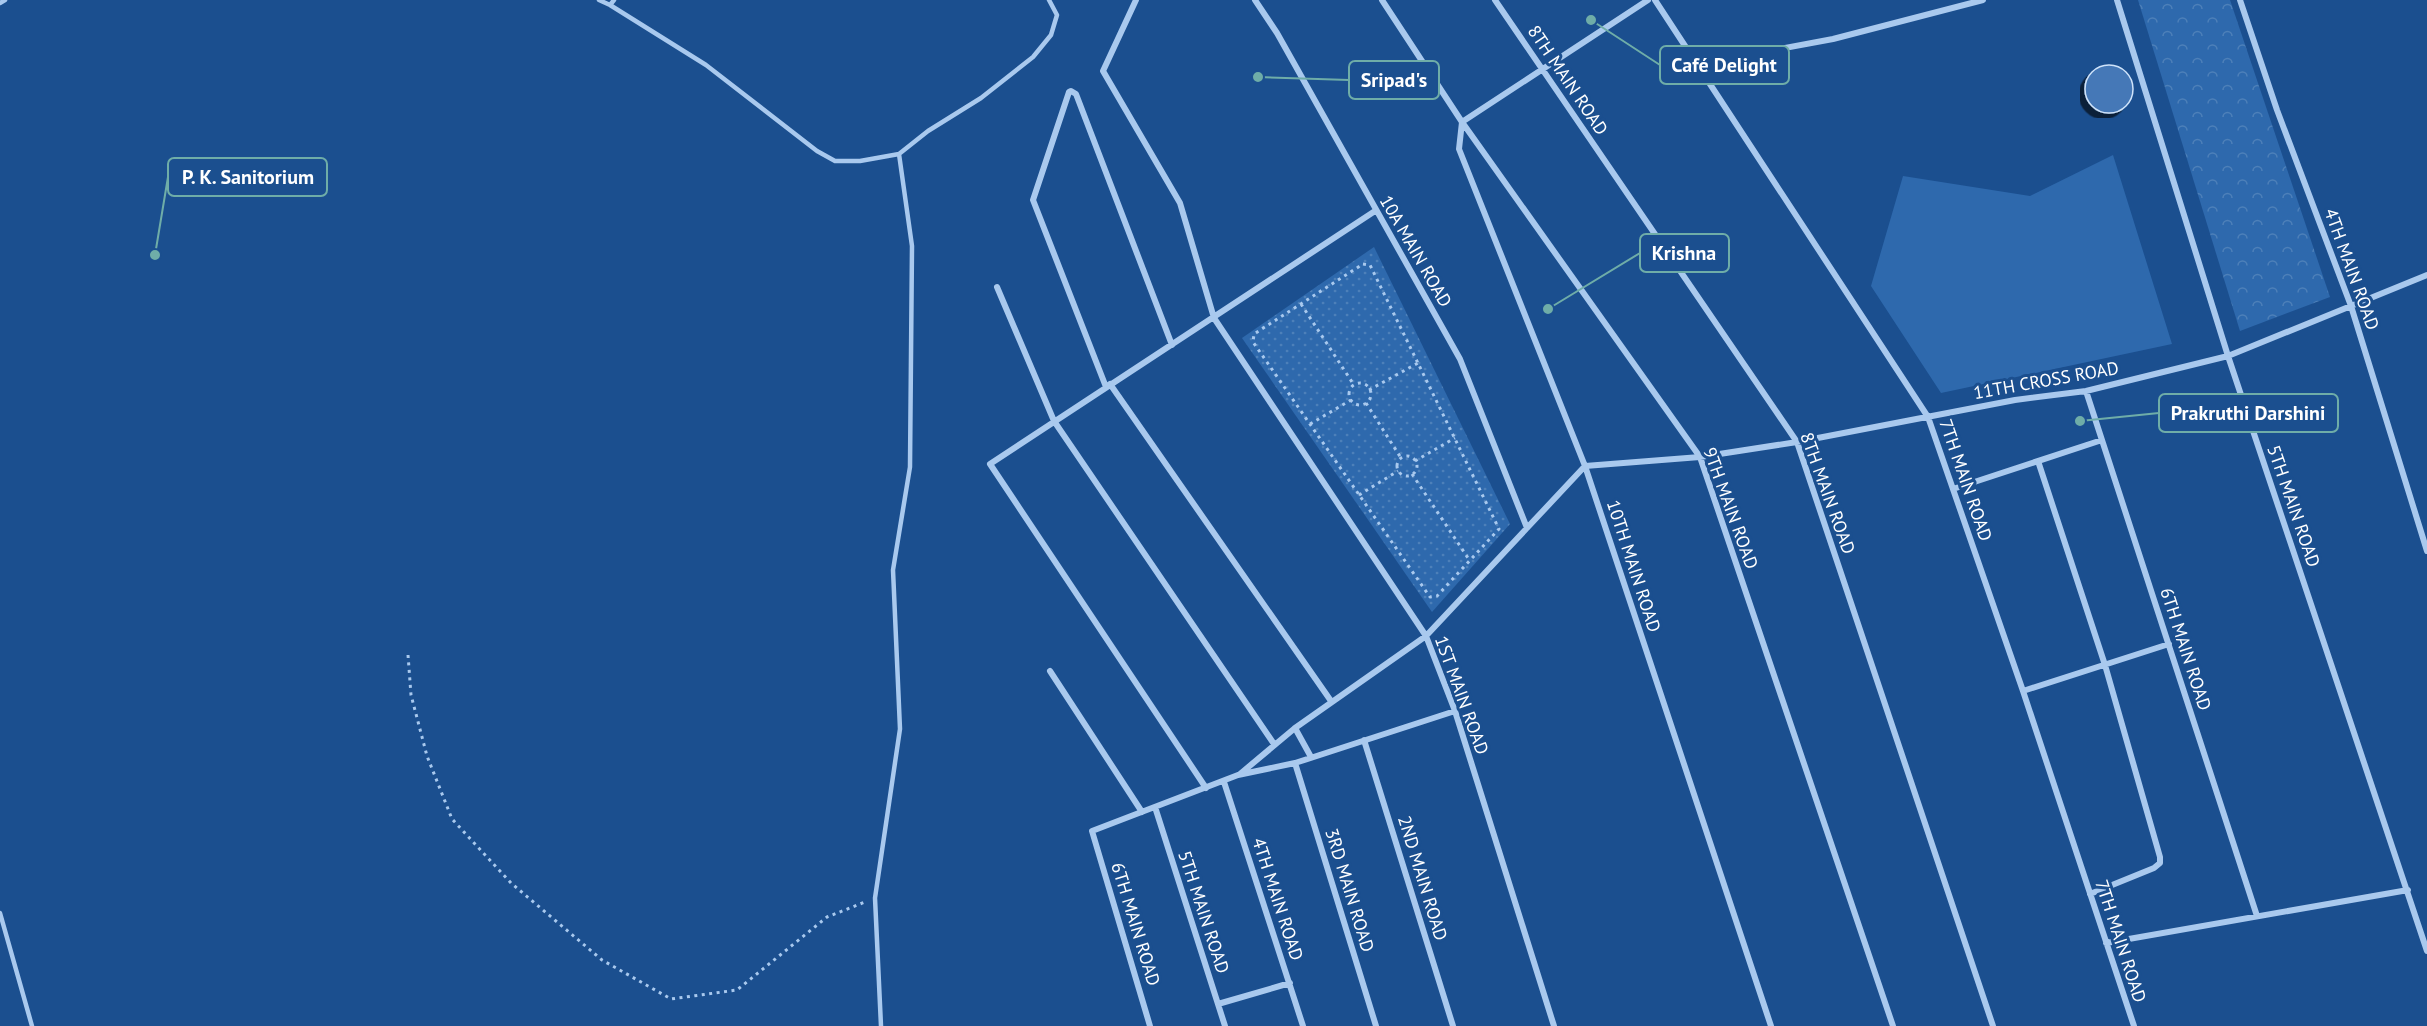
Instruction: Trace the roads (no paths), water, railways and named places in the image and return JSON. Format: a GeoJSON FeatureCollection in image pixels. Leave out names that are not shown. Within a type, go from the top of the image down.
{"type":"FeatureCollection","features":[{"type":"Feature","properties":{"kind":"street","name":"1ST MAIN ROAD"},"geometry":{"type":"LineString","coordinates":[[1136,0],[1103,71],[1180,203],[1214,318],[1426,636],[1455,711],[1554,1026]]}},
{"type":"Feature","properties":{"kind":"street","name":"10A MAIN ROAD"},"geometry":{"type":"LineString","coordinates":[[1255,0],[1276,33],[1460,358],[1527,528]]}},
{"type":"Feature","properties":{"kind":"street","name":"9TH MAIN ROAD"},"geometry":{"type":"LineString","coordinates":[[1382,0],[1462,122],[1700,457],[1893,1026]]}},
{"type":"Feature","properties":{"kind":"street","name":"8TH MAIN ROAD"},"geometry":{"type":"LineString","coordinates":[[1495,0],[1797,442],[1993,1026]]}},
{"type":"Feature","properties":{"kind":"street"},"geometry":{"type":"LineString","coordinates":[[1462,122],[1648,0]]}},
{"type":"Feature","properties":{"kind":"street","name":"7TH MAIN ROAD"},"geometry":{"type":"LineString","coordinates":[[1655,0],[1928,417],[2023,691],[2134,1026]]}},
{"type":"Feature","properties":{"kind":"street"},"geometry":{"type":"LineString","coordinates":[[1698,64],[1833,39],[1983,0]]}},
{"type":"Feature","properties":{"kind":"street","name":"5TH MAIN ROAD"},"geometry":{"type":"LineString","coordinates":[[2118,0],[2228,356],[2427,951]]}},
{"type":"Feature","properties":{"kind":"street","name":"4TH MAIN ROAD"},"geometry":{"type":"LineString","coordinates":[[2240,0],[2277,110],[2351,306],[2427,551]]}},
{"type":"Feature","properties":{"kind":"street"},"geometry":{"type":"LineString","coordinates":[[1172,345],[1076,94],[1071,91],[1033,200],[1108,386],[1331,702]]}},
{"type":"Feature","properties":{"kind":"street","name":"10TH MAIN ROAD"},"geometry":{"type":"LineString","coordinates":[[1462,122],[1459,149],[1585,466],[1771,1026]]}},
{"type":"Feature","properties":{"kind":"street"},"geometry":{"type":"LineString","coordinates":[[1206,788],[990,464],[1375,211]]}},
{"type":"Feature","properties":{"kind":"street","name":"11TH CROSS ROAD"},"geometry":{"type":"LineString","coordinates":[[1585,466],[1700,457],[1797,442],[2015,400],[2086,391],[2228,356],[2427,275]]}},
{"type":"Feature","properties":{"kind":"street"},"geometry":{"type":"LineString","coordinates":[[997,287],[1054,421],[1274,744]]}},
{"type":"Feature","properties":{"kind":"street","name":"6TH MAIN ROAD"},"geometry":{"type":"LineString","coordinates":[[2086,391],[2257,916]]}},
{"type":"Feature","properties":{"kind":"street"},"geometry":{"type":"LineString","coordinates":[[1953,489],[2102,440]]}},
{"type":"Feature","properties":{"kind":"street"},"geometry":{"type":"LineString","coordinates":[[2038,461],[2105,665],[2160,863],[2154,868],[2090,894]]}},
{"type":"Feature","properties":{"kind":"street"},"geometry":{"type":"LineString","coordinates":[[1050,671],[1142,812],[1224,782],[1238,775],[1274,744],[1426,636],[1585,466]]}},
{"type":"Feature","properties":{"kind":"street"},"geometry":{"type":"LineString","coordinates":[[2023,691],[2169,644]]}},
{"type":"Feature","properties":{"kind":"street"},"geometry":{"type":"LineString","coordinates":[[1238,775],[1295,763],[1455,711]]}},
{"type":"Feature","properties":{"kind":"street"},"geometry":{"type":"LineString","coordinates":[[1296,728],[1311,757]]}},
{"type":"Feature","properties":{"kind":"street","name":"2ND MAIN ROAD"},"geometry":{"type":"LineString","coordinates":[[1364,740],[1453,1026]]}},
{"type":"Feature","properties":{"kind":"street","name":"3RD MAIN ROAD"},"geometry":{"type":"LineString","coordinates":[[1295,763],[1376,1026]]}},
{"type":"Feature","properties":{"kind":"street","name":"4TH MAIN ROAD"},"geometry":{"type":"LineString","coordinates":[[1224,782],[1303,1026]]}},
{"type":"Feature","properties":{"kind":"street","name":"5TH MAIN ROAD"},"geometry":{"type":"LineString","coordinates":[[1155,807],[1225,1026]]}},
{"type":"Feature","properties":{"kind":"street","name":"6TH MAIN ROAD"},"geometry":{"type":"LineString","coordinates":[[1142,812],[1092,831],[1150,1026]]}},
{"type":"Feature","properties":{"kind":"street"},"geometry":{"type":"LineString","coordinates":[[2106,943],[2408,890]]}},
{"type":"Feature","properties":{"kind":"street"},"geometry":{"type":"LineString","coordinates":[[1218,1005],[1290,983]]}},
{"type":"Feature","properties":{"kind":"lane"},"geometry":{"type":"LineString","coordinates":[[0,3],[5,0]]}},
{"type":"Feature","properties":{"kind":"lane"},"geometry":{"type":"LineString","coordinates":[[599,0],[706,65],[817,151],[835,161],[860,161],[899,154],[928,131],[981,98],[1033,57],[1051,35],[1057,15],[1049,0]]}},
{"type":"Feature","properties":{"kind":"lane"},"geometry":{"type":"LineString","coordinates":[[610,5],[614,0]]}},
{"type":"Feature","properties":{"kind":"lane"},"geometry":{"type":"LineString","coordinates":[[881,1026],[875,898],[900,729],[893,570],[910,467],[912,246],[899,154]]}},
{"type":"Feature","properties":{"kind":"lane"},"geometry":{"type":"LineString","coordinates":[[0,913],[32,1026]]}},
{"type":"Feature","properties":{"kind":"place","name":"Café Delight"},"geometry":{"type":"Point","coordinates":[1591,20]}},
{"type":"Feature","properties":{"kind":"place","name":"Sripad's"},"geometry":{"type":"Point","coordinates":[1258,77]}},
{"type":"Feature","properties":{"kind":"place","name":"P. K. Sanitorium"},"geometry":{"type":"Point","coordinates":[155,255]}},
{"type":"Feature","properties":{"kind":"place","name":"Krishna"},"geometry":{"type":"Point","coordinates":[1548,309]}},
{"type":"Feature","properties":{"kind":"place","name":"Prakruthi Darshini"},"geometry":{"type":"Point","coordinates":[2080,421]}}]}
